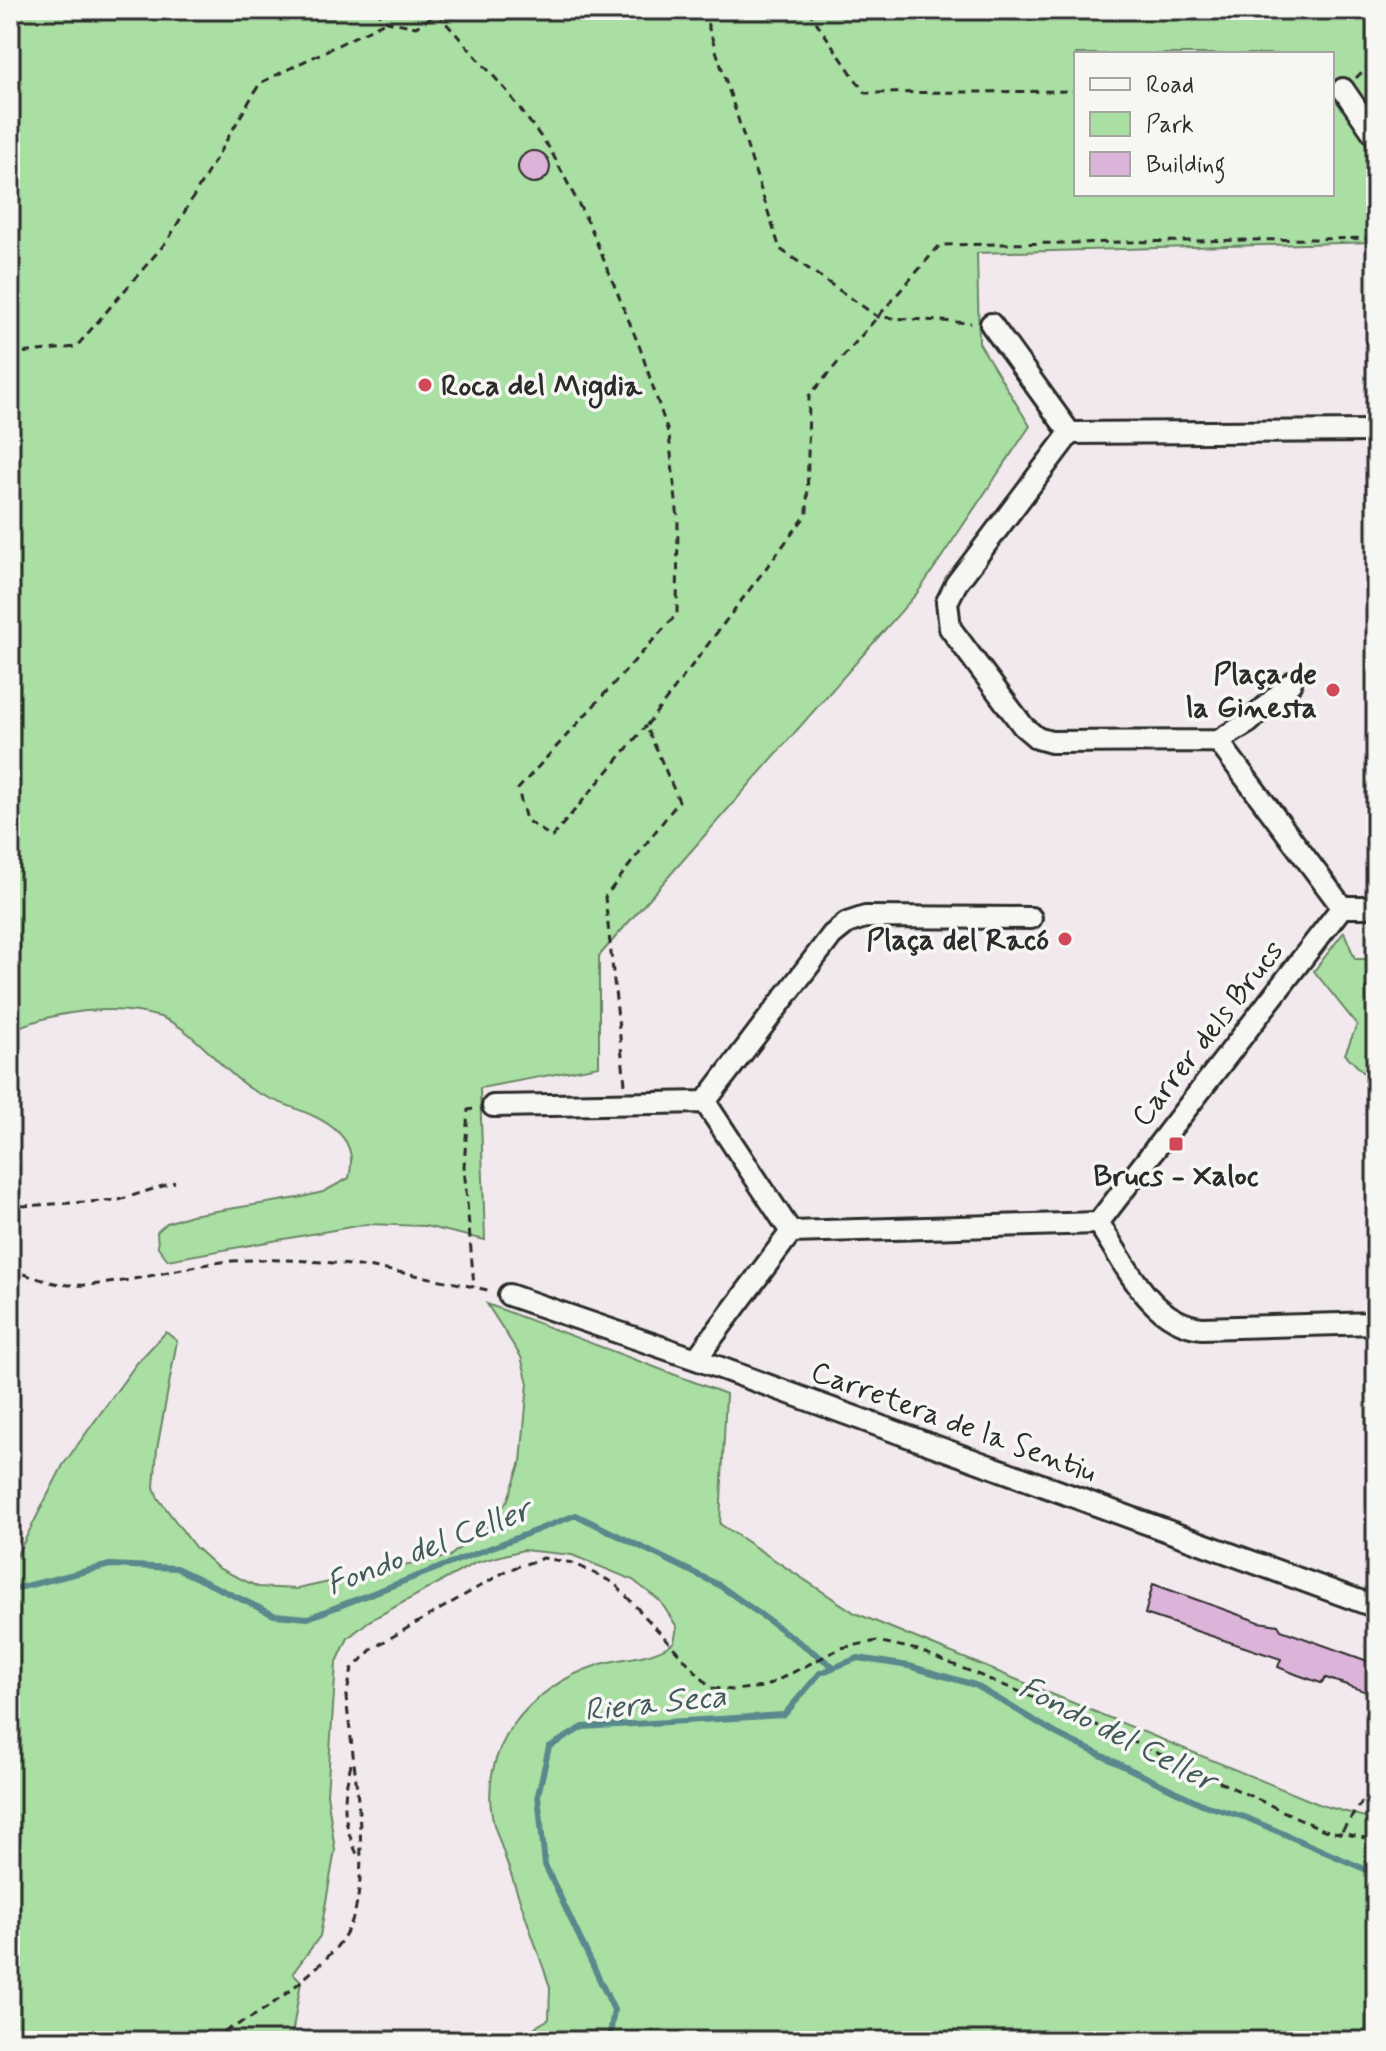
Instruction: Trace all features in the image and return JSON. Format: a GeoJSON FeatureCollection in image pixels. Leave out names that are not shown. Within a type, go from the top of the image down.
{"type":"FeatureCollection","features":[{"type":"Feature","properties":{"kind":"street"},"geometry":{"type":"LineString","coordinates":[[1343,89],[1376,137]]}},
{"type":"Feature","properties":{"kind":"street"},"geometry":{"type":"LineString","coordinates":[[991,324],[1070,433]]}},
{"type":"Feature","properties":{"kind":"street"},"geometry":{"type":"LineString","coordinates":[[1070,433],[1376,431]]}},
{"type":"Feature","properties":{"kind":"street"},"geometry":{"type":"LineString","coordinates":[[1070,433],[956,584],[946,611],[950,628],[1023,726],[1037,738],[1051,742],[1218,741],[1249,722],[1291,683]]}},
{"type":"Feature","properties":{"kind":"street"},"geometry":{"type":"LineString","coordinates":[[1218,741],[1342,907],[1376,907]]}},
{"type":"Feature","properties":{"kind":"street","name":"Carrer dels Brucs"},"geometry":{"type":"LineString","coordinates":[[1098,1223],[1342,907]]}},
{"type":"Feature","properties":{"kind":"street"},"geometry":{"type":"LineString","coordinates":[[705,1102],[832,935],[847,923],[874,917],[1031,918]]}},
{"type":"Feature","properties":{"kind":"street"},"geometry":{"type":"LineString","coordinates":[[493,1106],[705,1102]]}},
{"type":"Feature","properties":{"kind":"street"},"geometry":{"type":"LineString","coordinates":[[705,1102],[791,1232]]}},
{"type":"Feature","properties":{"kind":"street"},"geometry":{"type":"LineString","coordinates":[[791,1232],[1098,1223],[1154,1305],[1175,1323],[1202,1328],[1376,1323]]}},
{"type":"Feature","properties":{"kind":"street"},"geometry":{"type":"LineString","coordinates":[[696,1359],[791,1232]]}},
{"type":"Feature","properties":{"kind":"street","name":"Carretera de la Sentiu"},"geometry":{"type":"LineString","coordinates":[[509,1295],[696,1359],[1376,1607]]}},
{"type":"Feature","properties":{"kind":"path"},"geometry":{"type":"LineString","coordinates":[[375,10],[387,21],[416,27],[442,10]]}},
{"type":"Feature","properties":{"kind":"path"},"geometry":{"type":"LineString","coordinates":[[703,10],[780,249],[821,281],[878,317],[991,324]]}},
{"type":"Feature","properties":{"kind":"path"},"geometry":{"type":"LineString","coordinates":[[808,10],[865,93],[1074,91]]}},
{"type":"Feature","properties":{"kind":"path"},"geometry":{"type":"LineString","coordinates":[[437,13],[506,90],[550,149],[589,224],[640,348],[669,435],[678,520],[677,614],[518,789],[526,820],[552,837],[646,726],[807,514],[809,396],[940,245],[1376,238]]}},
{"type":"Feature","properties":{"kind":"path"},"geometry":{"type":"LineString","coordinates":[[10,354],[76,347],[168,240],[260,83],[387,21]]}},
{"type":"Feature","properties":{"kind":"path"},"geometry":{"type":"LineString","coordinates":[[627,1103],[605,897],[679,801],[646,726]]}},
{"type":"Feature","properties":{"kind":"path"},"geometry":{"type":"LineString","coordinates":[[474,1287],[464,1166],[468,1110],[493,1106]]}},
{"type":"Feature","properties":{"kind":"path"},"geometry":{"type":"LineString","coordinates":[[21,1206],[119,1200],[175,1182]]}},
{"type":"Feature","properties":{"kind":"path"},"geometry":{"type":"LineString","coordinates":[[10,1184],[21,1206]]}},
{"type":"Feature","properties":{"kind":"path"},"geometry":{"type":"LineString","coordinates":[[10,1224],[21,1206]]}},
{"type":"Feature","properties":{"kind":"path"},"geometry":{"type":"LineString","coordinates":[[10,1270],[67,1285],[125,1282],[230,1261],[296,1260],[366,1266],[509,1295]]}},
{"type":"Feature","properties":{"kind":"path"},"geometry":{"type":"LineString","coordinates":[[198,2041],[239,2027],[282,1998],[332,1954],[351,1923],[360,1885],[346,1697],[352,1669],[373,1648],[508,1570],[543,1558],[573,1563],[614,1583],[711,1688],[733,1690],[764,1687],[841,1648],[877,1641],[918,1650],[1064,1710],[1324,1830],[1376,1840]]}},
{"type":"Feature","properties":{"kind":"path"},"geometry":{"type":"LineString","coordinates":[[352,1760],[343,1796],[345,1829],[359,1860]]}},
{"type":"Feature","properties":{"kind":"path"},"geometry":{"type":"LineString","coordinates":[[1341,1832],[1376,1781]]}},
{"type":"Feature","properties":{"kind":"green space"},"geometry":{"type":"Polygon","coordinates":[[[10,10],[1376,10],[1376,242],[977,253],[979,343],[1030,426],[918,592],[599,956],[599,1066],[480,1088],[485,1240],[425,1226],[367,1224],[168,1260],[158,1247],[157,1232],[167,1223],[191,1215],[323,1192],[349,1178],[351,1165],[347,1143],[330,1125],[251,1089],[184,1030],[160,1017],[123,1010],[84,1011],[10,1031],[10,10]]]}},
{"type":"Feature","properties":{"kind":"green space"},"geometry":{"type":"Polygon","coordinates":[[[1344,932],[1355,959],[1376,959],[1376,1085],[1345,1054],[1357,1025],[1314,971],[1344,932]]]}},
{"type":"Feature","properties":{"kind":"green space"},"geometry":{"type":"Polygon","coordinates":[[[487,1304],[726,1394],[720,1524],[855,1613],[1321,1805],[1376,1820],[1376,2041],[511,2041],[549,2019],[550,1987],[494,1825],[490,1798],[500,1748],[513,1726],[550,1689],[598,1665],[665,1648],[674,1642],[677,1627],[660,1601],[633,1580],[572,1555],[523,1550],[475,1563],[369,1621],[348,1638],[336,1664],[327,1794],[335,1850],[320,1936],[293,1973],[301,1981],[291,2041],[10,2041],[10,1557],[16,1557],[63,1465],[137,1363],[166,1332],[177,1341],[157,1449],[154,1487],[158,1498],[195,1547],[218,1568],[258,1587],[297,1589],[450,1556],[496,1518],[508,1499],[521,1462],[528,1383],[521,1357],[487,1304]]]}},
{"type":"Feature","properties":{"kind":"building"},"geometry":{"type":"Polygon","coordinates":[[[534,151],[545,156],[550,167],[545,178],[534,183],[523,178],[518,167],[523,156],[534,151]]]}},
{"type":"Feature","properties":{"kind":"building"},"geometry":{"type":"Polygon","coordinates":[[[1153,1584],[1259,1622],[1278,1625],[1281,1630],[1376,1664],[1376,1695],[1326,1678],[1321,1683],[1298,1675],[1278,1667],[1281,1659],[1145,1614],[1153,1584]]]}},
{"type":"Feature","properties":{"kind":"waterway","name":"Fondo del Celler"},"geometry":{"type":"LineString","coordinates":[[10,1590],[110,1565],[176,1568],[274,1615],[308,1618],[576,1515],[719,1585],[834,1667]]}},
{"type":"Feature","properties":{"kind":"waterway","name":"Riera Seca"},"geometry":{"type":"LineString","coordinates":[[609,2041],[614,2010],[545,1865],[538,1795],[549,1747],[583,1727],[784,1715],[820,1673],[858,1658],[909,1666],[975,1685],[1057,1734],[1204,1805],[1247,1818],[1376,1874]]}},
{"type":"Feature","properties":{"kind":"place","name":"Roca del Migdia"},"geometry":{"type":"Point","coordinates":[425,385]}},
{"type":"Feature","properties":{"kind":"place","name":"Plaça de la Ginesta"},"geometry":{"type":"Point","coordinates":[1333,690]}},
{"type":"Feature","properties":{"kind":"place","name":"Plaça del Racó"},"geometry":{"type":"Point","coordinates":[1065,939]}},
{"type":"Feature","properties":{"kind":"place","name":"Brucs - Xaloc"},"geometry":{"type":"Point","coordinates":[1176,1144]}}]}
